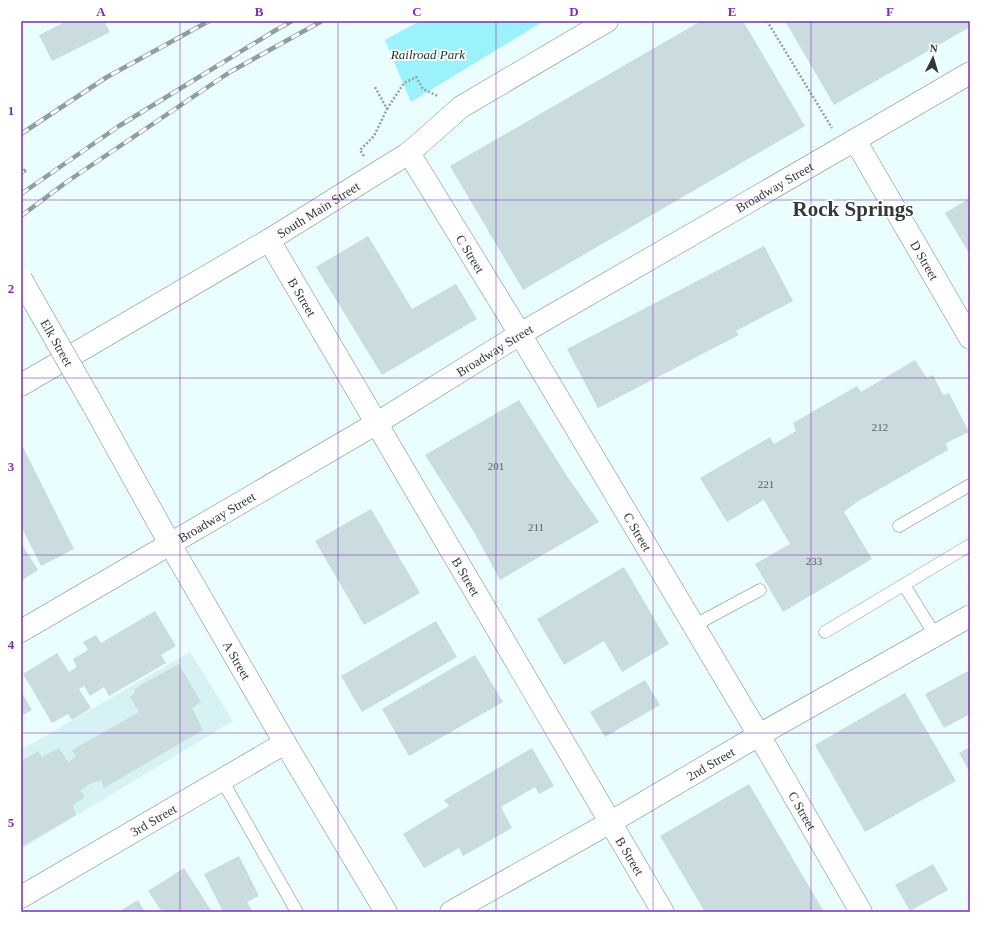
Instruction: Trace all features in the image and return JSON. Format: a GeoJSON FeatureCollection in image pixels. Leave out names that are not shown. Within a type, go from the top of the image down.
{"type":"FeatureCollection","features":[{"type":"Feature","properties":{"kind":"street","name":"South Main Street"},"geometry":{"type":"LineString","coordinates":[[21,385],[269,240],[409,153],[461,107],[607,21]]}},
{"type":"Feature","properties":{"kind":"street","name":"Broadway Street"},"geometry":{"type":"LineString","coordinates":[[21,631],[377,422],[520,334],[970,73]]}},
{"type":"Feature","properties":{"kind":"street","name":"D Street"},"geometry":{"type":"LineString","coordinates":[[849,144],[968,331]]}},
{"type":"Feature","properties":{"kind":"street","name":"C Street"},"geometry":{"type":"LineString","coordinates":[[409,153],[520,334],[759,735],[861,912]]}},
{"type":"Feature","properties":{"kind":"street","name":"B Street"},"geometry":{"type":"LineString","coordinates":[[269,240],[664,912]]}},
{"type":"Feature","properties":{"kind":"street","name":"Elk Street"},"geometry":{"type":"LineString","coordinates":[[21,279],[93,405]]}},
{"type":"Feature","properties":{"kind":"street","name":"A Street"},"geometry":{"type":"LineString","coordinates":[[93,405],[170,544],[285,743],[386,912]]}},
{"type":"Feature","properties":{"kind":"street","name":"2nd Street"},"geometry":{"type":"LineString","coordinates":[[451,912],[970,616]]}},
{"type":"Feature","properties":{"kind":"street","name":"3rd Street"},"geometry":{"type":"LineString","coordinates":[[21,897],[285,743]]}},
{"type":"Feature","properties":{"kind":"lane"},"geometry":{"type":"LineString","coordinates":[[899,526],[970,485]]}},
{"type":"Feature","properties":{"kind":"lane"},"geometry":{"type":"LineString","coordinates":[[825,632],[970,545]]}},
{"type":"Feature","properties":{"kind":"lane"},"geometry":{"type":"LineString","coordinates":[[904,585],[935,635]]}},
{"type":"Feature","properties":{"kind":"lane"},"geometry":{"type":"LineString","coordinates":[[694,626],[760,590]]}},
{"type":"Feature","properties":{"kind":"lane"},"geometry":{"type":"LineString","coordinates":[[222,780],[297,912]]}},
{"type":"Feature","properties":{"kind":"path"},"geometry":{"type":"LineString","coordinates":[[767,21],[849,144]]}},
{"type":"Feature","properties":{"kind":"path"},"geometry":{"type":"LineString","coordinates":[[375,174],[360,150],[374,136],[387,109],[404,83],[416,77],[423,89],[461,107]]}},
{"type":"Feature","properties":{"kind":"path"},"geometry":{"type":"LineString","coordinates":[[375,87],[387,109]]}},
{"type":"Feature","properties":{"kind":"shaded area"},"geometry":{"type":"Polygon","coordinates":[[[190,652],[233,721],[21,849],[21,750],[190,652]]]}},
{"type":"Feature","properties":{"kind":"green space","name":"Railroad Park"},"geometry":{"type":"Polygon","coordinates":[[[420,21],[544,21],[411,102],[385,40],[420,21]]]}},
{"type":"Feature","properties":{"kind":"building"},"geometry":{"type":"Polygon","coordinates":[[[67,21],[104,21],[110,32],[52,61],[39,35],[67,21]]]}},
{"type":"Feature","properties":{"kind":"building"},"geometry":{"type":"Polygon","coordinates":[[[701,21],[743,21],[805,126],[523,290],[450,166],[701,21]]]}},
{"type":"Feature","properties":{"kind":"building"},"geometry":{"type":"Polygon","coordinates":[[[785,21],[970,21],[970,27],[834,105],[785,21]]]}},
{"type":"Feature","properties":{"kind":"building"},"geometry":{"type":"Polygon","coordinates":[[[970,198],[970,255],[945,213],[970,198]]]}},
{"type":"Feature","properties":{"kind":"building"},"geometry":{"type":"Polygon","coordinates":[[[368,236],[412,309],[456,284],[477,319],[382,375],[316,267],[368,236]]]}},
{"type":"Feature","properties":{"kind":"building"},"geometry":{"type":"Polygon","coordinates":[[[764,246],[793,301],[736,331],[739,335],[598,408],[567,349],[764,246]]]}},
{"type":"Feature","properties":{"kind":"building"},"geometry":{"type":"Polygon","coordinates":[[[915,360],[927,378],[933,375],[943,395],[949,393],[969,432],[946,443],[948,450],[857,502],[840,515],[844,512],[872,559],[783,612],[755,564],[790,544],[764,500],[727,522],[700,478],[770,437],[774,444],[796,431],[793,423],[857,386],[861,392],[915,360]]]}},
{"type":"Feature","properties":{"kind":"building"},"geometry":{"type":"Polygon","coordinates":[[[519,400],[567,476],[599,522],[500,580],[474,532],[425,455],[519,400]]]}},
{"type":"Feature","properties":{"kind":"building"},"geometry":{"type":"Polygon","coordinates":[[[21,443],[74,549],[41,566],[21,526],[21,443]]]}},
{"type":"Feature","properties":{"kind":"building"},"geometry":{"type":"Polygon","coordinates":[[[371,509],[420,593],[364,625],[315,541],[371,509]]]}},
{"type":"Feature","properties":{"kind":"building"},"geometry":{"type":"Polygon","coordinates":[[[21,543],[38,570],[21,581],[21,543]]]}},
{"type":"Feature","properties":{"kind":"building"},"geometry":{"type":"Polygon","coordinates":[[[624,567],[669,644],[622,672],[604,641],[564,665],[537,619],[624,567]]]}},
{"type":"Feature","properties":{"kind":"building"},"geometry":{"type":"Polygon","coordinates":[[[155,611],[176,646],[161,655],[166,663],[109,696],[104,687],[90,696],[84,686],[79,689],[91,708],[72,720],[68,714],[52,723],[23,674],[57,653],[69,672],[77,667],[73,659],[88,650],[83,642],[96,635],[101,643],[155,611]]]}},
{"type":"Feature","properties":{"kind":"building"},"geometry":{"type":"Polygon","coordinates":[[[436,621],[457,657],[362,712],[341,676],[436,621]]]}},
{"type":"Feature","properties":{"kind":"building"},"geometry":{"type":"Polygon","coordinates":[[[475,655],[503,702],[409,756],[382,709],[475,655]]]}},
{"type":"Feature","properties":{"kind":"building"},"geometry":{"type":"Polygon","coordinates":[[[179,664],[201,702],[192,708],[203,730],[104,788],[101,780],[80,790],[85,797],[73,805],[76,815],[21,847],[21,761],[38,751],[42,757],[59,748],[68,762],[76,757],[72,750],[139,712],[130,697],[135,693],[134,689],[179,664]]]}},
{"type":"Feature","properties":{"kind":"building"},"geometry":{"type":"Polygon","coordinates":[[[970,670],[970,714],[944,728],[925,694],[970,670]]]}},
{"type":"Feature","properties":{"kind":"building"},"geometry":{"type":"Polygon","coordinates":[[[645,680],[660,705],[605,737],[590,712],[645,680]]]}},
{"type":"Feature","properties":{"kind":"building"},"geometry":{"type":"Polygon","coordinates":[[[21,691],[32,710],[21,716],[21,691]]]}},
{"type":"Feature","properties":{"kind":"building"},"geometry":{"type":"Polygon","coordinates":[[[905,693],[956,781],[865,832],[815,745],[905,693]]]}},
{"type":"Feature","properties":{"kind":"building"},"geometry":{"type":"Polygon","coordinates":[[[970,747],[970,770],[969,771],[959,753],[970,747]]]}},
{"type":"Feature","properties":{"kind":"building"},"geometry":{"type":"Polygon","coordinates":[[[532,748],[554,786],[539,794],[535,787],[501,807],[512,828],[463,856],[459,848],[424,868],[403,834],[449,806],[444,800],[532,748]]]}},
{"type":"Feature","properties":{"kind":"building"},"geometry":{"type":"Polygon","coordinates":[[[749,784],[824,912],[705,912],[660,836],[749,784]]]}},
{"type":"Feature","properties":{"kind":"building"},"geometry":{"type":"Polygon","coordinates":[[[239,856],[259,896],[247,902],[253,912],[223,912],[204,874],[239,856]]]}},
{"type":"Feature","properties":{"kind":"building"},"geometry":{"type":"Polygon","coordinates":[[[933,864],[948,890],[910,911],[895,885],[933,864]]]}},
{"type":"Feature","properties":{"kind":"building"},"geometry":{"type":"Polygon","coordinates":[[[184,868],[212,912],[162,912],[148,891],[184,868]]]}},
{"type":"Feature","properties":{"kind":"building"},"geometry":{"type":"Polygon","coordinates":[[[138,900],[145,912],[118,912],[138,900]]]}},
{"type":"Feature","properties":{"kind":"railway"},"geometry":{"type":"LineString","coordinates":[[21,134],[107,77],[209,21]]}},
{"type":"Feature","properties":{"kind":"railway"},"geometry":{"type":"LineString","coordinates":[[21,194],[119,126],[292,21]]}},
{"type":"Feature","properties":{"kind":"railway"},"geometry":{"type":"LineString","coordinates":[[21,216],[68,181],[230,72],[322,21]]}},
{"type":"Feature","properties":{"kind":"district","name":"Rock Springs"},"geometry":{"type":"Point","coordinates":[853,209]}}]}
